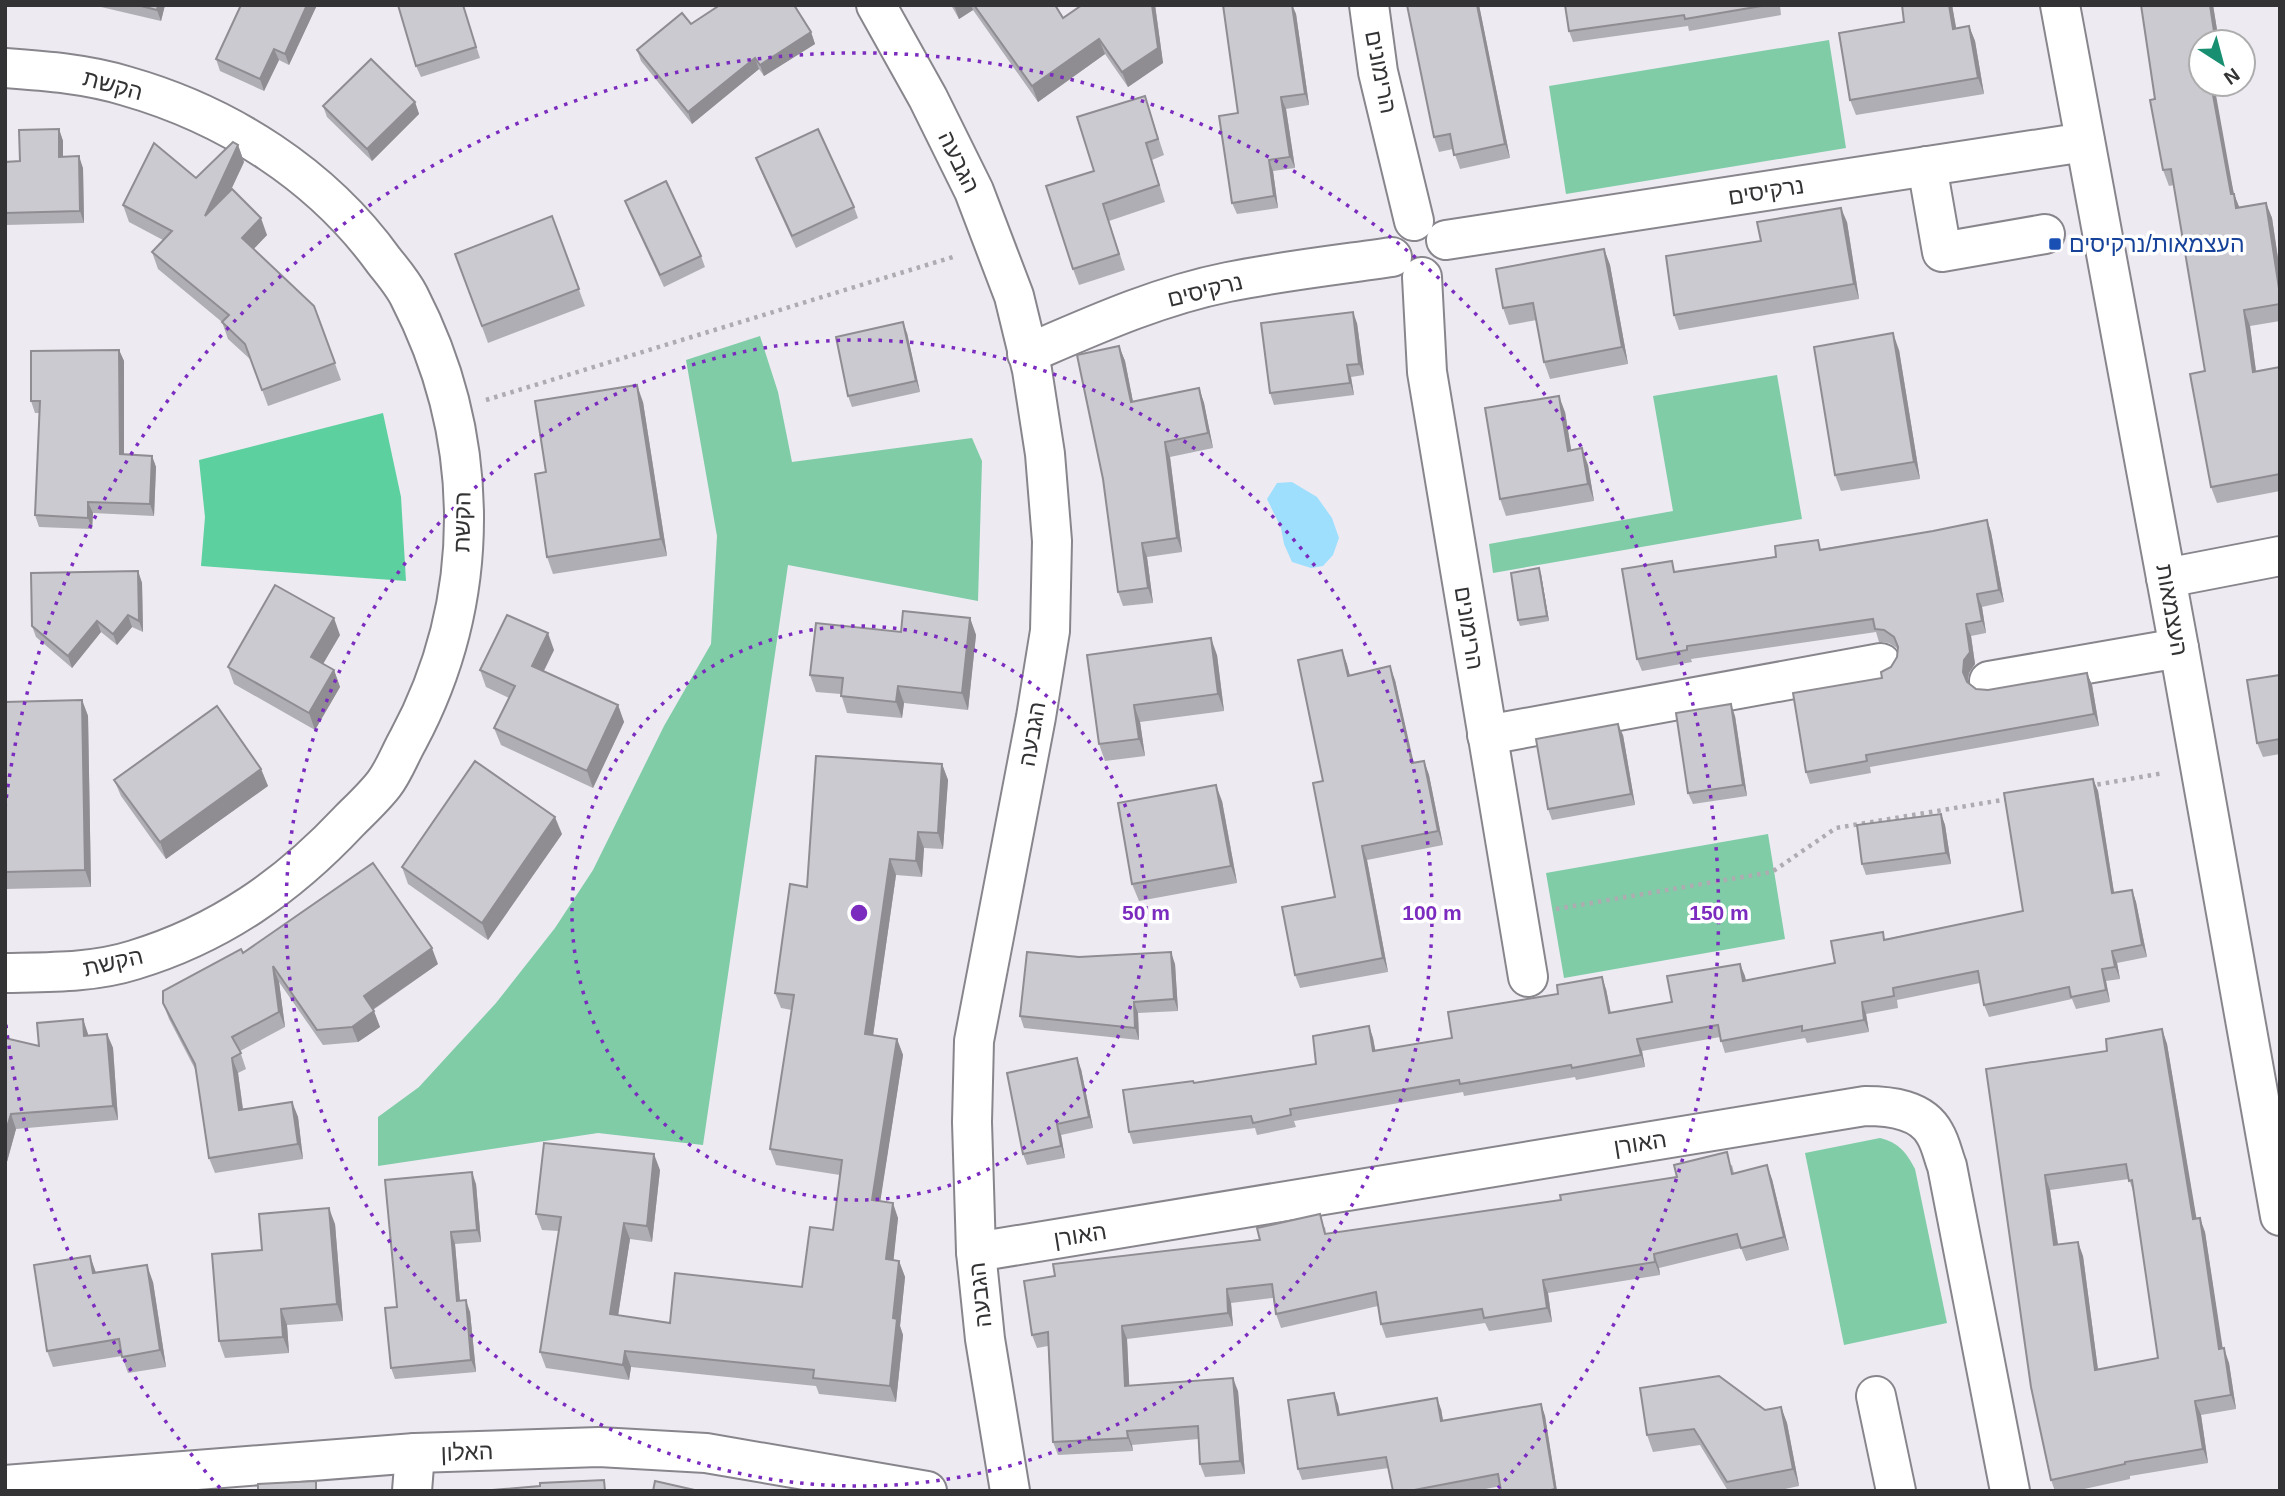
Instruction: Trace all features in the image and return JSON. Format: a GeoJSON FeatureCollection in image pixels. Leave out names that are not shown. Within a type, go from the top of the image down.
{"type":"FeatureCollection","features":[{"type":"Feature","properties":{"kind":"street","name":"הגבעה"},"geometry":{"type":"LineString","coordinates":[[876,5],[928,98],[974,191],[1014,296],[1045,454],[1052,541],[1050,631],[974,1041],[972,1122],[976,1252],[985,1339],[1010,1491]]}},
{"type":"Feature","properties":{"kind":"street","name":"הרימונים"},"geometry":{"type":"LineString","coordinates":[[1369,5],[1378,72],[1414,221]]}},
{"type":"Feature","properties":{"kind":"street","name":"העצמאות"},"geometry":{"type":"LineString","coordinates":[[2060,5],[2179,648],[2280,1216]]}},
{"type":"Feature","properties":{"kind":"street","name":"הקשת"},"geometry":{"type":"LineString","coordinates":[[5,68],[71,73],[116,83],[196,112],[258,144],[321,190],[364,233],[408,293],[434,353],[452,411],[466,510],[459,586],[446,651],[423,712],[384,783],[328,844],[273,893],[209,932],[132,961],[72,971],[5,973]]}},
{"type":"Feature","properties":{"kind":"street","name":"נרקיסים"},"geometry":{"type":"LineString","coordinates":[[1446,240],[2085,142]]}},
{"type":"Feature","properties":{"kind":"street"},"geometry":{"type":"LineString","coordinates":[[1927,166],[1942,252],[2045,234]]}},
{"type":"Feature","properties":{"kind":"street"},"geometry":{"type":"LineString","coordinates":[[1426,221],[1435,225],[1446,240],[1448,252],[1439,269],[1407,267],[1392,240],[1405,224],[1426,221]]}},
{"type":"Feature","properties":{"kind":"street","name":"הרימונים"},"geometry":{"type":"LineString","coordinates":[[1407,267],[1528,977]]}},
{"type":"Feature","properties":{"kind":"street","name":"נרקיסים"},"geometry":{"type":"LineString","coordinates":[[1027,354],[1116,316],[1228,282],[1407,267]]}},
{"type":"Feature","properties":{"kind":"street"},"geometry":{"type":"LineString","coordinates":[[2166,578],[2280,556]]}},
{"type":"Feature","properties":{"kind":"street"},"geometry":{"type":"LineString","coordinates":[[1989,681],[2179,648]]}},
{"type":"Feature","properties":{"kind":"street"},"geometry":{"type":"LineString","coordinates":[[1487,735],[1881,663]]}},
{"type":"Feature","properties":{"kind":"street","name":"האורן"},"geometry":{"type":"LineString","coordinates":[[976,1252],[1865,1106],[1889,1106],[1918,1116],[1935,1132],[1947,1166],[2010,1491]]}},
{"type":"Feature","properties":{"kind":"street"},"geometry":{"type":"LineString","coordinates":[[1876,1396],[1896,1491]]}},
{"type":"Feature","properties":{"kind":"street","name":"האלון"},"geometry":{"type":"LineString","coordinates":[[5,1485],[97,1483],[415,1453],[599,1447],[706,1453],[927,1491]]}},
{"type":"Feature","properties":{"kind":"street"},"geometry":{"type":"LineString","coordinates":[[412,1491],[415,1453]]}},
{"type":"Feature","properties":{"kind":"path"},"geometry":{"type":"LineString","coordinates":[[452,411],[994,244]]}},
{"type":"Feature","properties":{"kind":"path"},"geometry":{"type":"LineString","coordinates":[[2079,788],[2200,767]]}},
{"type":"Feature","properties":{"kind":"path"},"geometry":{"type":"LineString","coordinates":[[1518,915],[1772,872],[1836,828],[2011,799]]}},
{"type":"Feature","properties":{"kind":"green space"},"geometry":{"type":"Polygon","coordinates":[[[1829,40],[1846,148],[1566,194],[1549,86],[1829,40]]]}},
{"type":"Feature","properties":{"kind":"green space"},"geometry":{"type":"Polygon","coordinates":[[[760,336],[778,392],[792,462],[972,438],[982,461],[978,601],[788,565],[703,1145],[598,1133],[378,1166],[378,1117],[419,1087],[496,1003],[555,928],[593,870],[664,726],[711,644],[717,536],[686,360],[760,336]]]}},
{"type":"Feature","properties":{"kind":"green space"},"geometry":{"type":"Polygon","coordinates":[[[1777,375],[1802,519],[1493,573],[1489,544],[1673,511],[1653,396],[1777,375]]]}},
{"type":"Feature","properties":{"kind":"green space"},"geometry":{"type":"Polygon","coordinates":[[[383,413],[401,497],[406,581],[201,566],[205,517],[199,460],[383,413]]]}},
{"type":"Feature","properties":{"kind":"green space"},"geometry":{"type":"Polygon","coordinates":[[[1768,834],[1785,939],[1564,978],[1546,873],[1768,834]]]}},
{"type":"Feature","properties":{"kind":"green space"},"geometry":{"type":"Polygon","coordinates":[[[1880,1138],[1901,1149],[1915,1169],[1947,1323],[1844,1345],[1805,1153],[1880,1138]]]}},
{"type":"Feature","properties":{"kind":"water"},"geometry":{"type":"Polygon","coordinates":[[[1292,482],[1317,497],[1332,518],[1339,538],[1333,555],[1323,566],[1311,568],[1292,562],[1281,528],[1267,499],[1277,483],[1292,482]]]}},
{"type":"Feature","properties":{"kind":"building"},"geometry":{"type":"Polygon","coordinates":[[[137,5],[158,5],[157,10],[137,5]]]}},
{"type":"Feature","properties":{"kind":"building"},"geometry":{"type":"Polygon","coordinates":[[[241,5],[307,5],[285,54],[274,49],[260,79],[216,59],[241,5]]]}},
{"type":"Feature","properties":{"kind":"building"},"geometry":{"type":"Polygon","coordinates":[[[398,5],[463,5],[476,47],[416,66],[398,5]]]}},
{"type":"Feature","properties":{"kind":"building"},"geometry":{"type":"Polygon","coordinates":[[[720,5],[794,5],[811,32],[760,65],[755,58],[688,112],[637,50],[682,13],[691,24],[720,5]]]}},
{"type":"Feature","properties":{"kind":"building"},"geometry":{"type":"Polygon","coordinates":[[[974,5],[1055,5],[1063,18],[1082,5],[1152,5],[1158,48],[1122,72],[1099,39],[1032,86],[974,5]]]}},
{"type":"Feature","properties":{"kind":"building"},"geometry":{"type":"Polygon","coordinates":[[[1223,5],[1292,5],[1305,94],[1281,97],[1290,157],[1269,160],[1274,196],[1232,203],[1219,116],[1238,113],[1223,5]]]}},
{"type":"Feature","properties":{"kind":"building"},"geometry":{"type":"Polygon","coordinates":[[[1407,5],[1477,5],[1505,144],[1454,155],[1450,134],[1434,137],[1407,5]]]}},
{"type":"Feature","properties":{"kind":"building"},"geometry":{"type":"Polygon","coordinates":[[[1565,5],[1767,5],[1685,19],[1684,15],[1569,31],[1565,5]]]}},
{"type":"Feature","properties":{"kind":"building"},"geometry":{"type":"Polygon","coordinates":[[[1902,5],[1949,5],[1953,29],[1969,26],[1978,78],[1850,100],[1839,33],[1904,22],[1902,5]]]}},
{"type":"Feature","properties":{"kind":"building"},"geometry":{"type":"Polygon","coordinates":[[[2141,5],[2210,5],[2213,28],[2187,28],[2187,98],[2214,98],[2236,208],[2266,203],[2280,304],[2244,310],[2253,372],[2280,367],[2280,474],[2211,487],[2190,374],[2205,371],[2171,169],[2163,170],[2150,100],[2155,99],[2141,5]]]}},
{"type":"Feature","properties":{"kind":"building"},"geometry":{"type":"Polygon","coordinates":[[[371,59],[415,102],[367,149],[323,106],[371,59]]]}},
{"type":"Feature","properties":{"kind":"building"},"geometry":{"type":"Polygon","coordinates":[[[1145,96],[1158,139],[1146,143],[1159,185],[1103,204],[1119,254],[1073,269],[1046,186],[1094,171],[1077,117],[1145,96]]]}},
{"type":"Feature","properties":{"kind":"building"},"geometry":{"type":"Polygon","coordinates":[[[59,129],[59,157],[79,156],[80,211],[5,213],[5,162],[20,161],[19,130],[59,129]]]}},
{"type":"Feature","properties":{"kind":"building"},"geometry":{"type":"Polygon","coordinates":[[[818,129],[854,207],[792,236],[756,158],[818,129]]]}},
{"type":"Feature","properties":{"kind":"building"},"geometry":{"type":"Polygon","coordinates":[[[233,142],[238,145],[205,216],[232,189],[261,218],[242,238],[314,306],[335,363],[262,390],[245,344],[222,322],[229,315],[152,252],[172,231],[123,205],[154,143],[196,178],[233,142]]]}},
{"type":"Feature","properties":{"kind":"building"},"geometry":{"type":"Polygon","coordinates":[[[666,181],[701,256],[660,275],[625,201],[666,181]]]}},
{"type":"Feature","properties":{"kind":"building"},"geometry":{"type":"Polygon","coordinates":[[[1841,208],[1854,284],[1674,315],[1666,256],[1761,241],[1757,222],[1841,208]]]}},
{"type":"Feature","properties":{"kind":"building"},"geometry":{"type":"Polygon","coordinates":[[[552,216],[579,289],[482,326],[455,254],[552,216]]]}},
{"type":"Feature","properties":{"kind":"building"},"geometry":{"type":"Polygon","coordinates":[[[1604,249],[1622,347],[1544,362],[1533,303],[1503,308],[1496,269],[1604,249]]]}},
{"type":"Feature","properties":{"kind":"building"},"geometry":{"type":"Polygon","coordinates":[[[1353,312],[1359,364],[1347,365],[1350,383],[1270,393],[1261,323],[1353,312]]]}},
{"type":"Feature","properties":{"kind":"building"},"geometry":{"type":"Polygon","coordinates":[[[903,322],[916,381],[848,396],[836,337],[903,322]]]}},
{"type":"Feature","properties":{"kind":"building"},"geometry":{"type":"Polygon","coordinates":[[[1893,333],[1914,462],[1835,475],[1814,347],[1893,333]]]}},
{"type":"Feature","properties":{"kind":"building"},"geometry":{"type":"Polygon","coordinates":[[[1119,346],[1131,402],[1199,388],[1208,433],[1165,442],[1177,538],[1142,543],[1148,588],[1118,592],[1103,479],[1077,355],[1119,346]]]}},
{"type":"Feature","properties":{"kind":"building"},"geometry":{"type":"Polygon","coordinates":[[[119,350],[120,454],[152,456],[150,504],[88,502],[88,518],[35,515],[40,401],[31,401],[31,351],[119,350]]]}},
{"type":"Feature","properties":{"kind":"building"},"geometry":{"type":"Polygon","coordinates":[[[637,385],[661,539],[547,557],[535,474],[546,472],[535,401],[637,385]]]}},
{"type":"Feature","properties":{"kind":"building"},"geometry":{"type":"Polygon","coordinates":[[[1559,396],[1568,451],[1582,448],[1588,484],[1500,499],[1485,408],[1559,396]]]}},
{"type":"Feature","properties":{"kind":"building"},"geometry":{"type":"Polygon","coordinates":[[[1987,520],[1999,590],[1977,594],[1982,621],[1966,624],[1970,652],[1964,660],[1963,672],[1967,682],[1976,689],[1988,690],[2087,673],[2094,714],[1866,755],[1867,761],[1806,772],[1793,693],[1882,678],[1881,672],[1891,667],[1897,657],[1898,647],[1894,637],[1884,630],[1875,629],[1873,619],[1687,646],[1687,650],[1637,659],[1622,569],[1672,561],[1674,572],[1776,557],[1775,546],[1818,540],[1820,550],[1987,520]]]}},
{"type":"Feature","properties":{"kind":"building"},"geometry":{"type":"Polygon","coordinates":[[[1539,568],[1547,616],[1518,620],[1511,573],[1539,568]]]}},
{"type":"Feature","properties":{"kind":"building"},"geometry":{"type":"Polygon","coordinates":[[[138,571],[139,621],[128,615],[113,634],[97,621],[68,656],[32,626],[31,573],[138,571]]]}},
{"type":"Feature","properties":{"kind":"building"},"geometry":{"type":"Polygon","coordinates":[[[275,585],[334,618],[311,657],[334,670],[309,713],[228,667],[275,585]]]}},
{"type":"Feature","properties":{"kind":"building"},"geometry":{"type":"Polygon","coordinates":[[[903,611],[970,618],[962,693],[898,686],[896,702],[841,696],[843,678],[810,675],[816,623],[901,632],[903,611]]]}},
{"type":"Feature","properties":{"kind":"building"},"geometry":{"type":"Polygon","coordinates":[[[507,615],[548,633],[532,666],[618,705],[587,771],[494,728],[515,686],[480,670],[507,615]]]}},
{"type":"Feature","properties":{"kind":"building"},"geometry":{"type":"Polygon","coordinates":[[[1211,638],[1218,694],[1134,705],[1139,739],[1099,744],[1087,655],[1211,638]]]}},
{"type":"Feature","properties":{"kind":"building"},"geometry":{"type":"Polygon","coordinates":[[[1342,650],[1348,676],[1390,666],[1412,763],[1424,761],[1438,831],[1362,846],[1383,958],[1295,975],[1282,907],[1335,897],[1313,783],[1323,781],[1298,660],[1342,650]]]}},
{"type":"Feature","properties":{"kind":"building"},"geometry":{"type":"Polygon","coordinates":[[[2280,675],[2280,739],[2257,743],[2247,680],[2280,675]]]}},
{"type":"Feature","properties":{"kind":"building"},"geometry":{"type":"Polygon","coordinates":[[[82,700],[85,870],[5,872],[5,702],[82,700]]]}},
{"type":"Feature","properties":{"kind":"building"},"geometry":{"type":"Polygon","coordinates":[[[1731,704],[1743,785],[1688,793],[1676,713],[1731,704]]]}},
{"type":"Feature","properties":{"kind":"building"},"geometry":{"type":"Polygon","coordinates":[[[217,706],[261,769],[160,842],[114,780],[217,706]]]}},
{"type":"Feature","properties":{"kind":"building"},"geometry":{"type":"Polygon","coordinates":[[[1618,724],[1631,794],[1548,809],[1536,739],[1618,724]]]}},
{"type":"Feature","properties":{"kind":"building"},"geometry":{"type":"Polygon","coordinates":[[[816,756],[942,764],[938,833],[918,832],[916,861],[890,859],[865,1034],[897,1039],[872,1200],[893,1203],[886,1259],[899,1261],[893,1318],[897,1319],[890,1386],[813,1378],[814,1370],[625,1351],[623,1365],[540,1352],[561,1217],[536,1214],[544,1143],[654,1154],[647,1226],[624,1223],[610,1314],[670,1323],[675,1273],[802,1287],[810,1227],[833,1230],[842,1160],[770,1149],[794,995],[775,993],[790,884],[807,887],[816,756]]]}},
{"type":"Feature","properties":{"kind":"building"},"geometry":{"type":"Polygon","coordinates":[[[475,761],[555,817],[482,923],[402,867],[475,761]]]}},
{"type":"Feature","properties":{"kind":"building"},"geometry":{"type":"Polygon","coordinates":[[[2093,779],[2112,893],[2132,890],[2142,945],[2112,951],[2115,967],[2102,969],[2106,990],[2071,997],[2069,987],[1984,1005],[1978,971],[1893,988],[1894,996],[1862,1002],[1864,1020],[1802,1031],[1802,1026],[1721,1041],[1718,1025],[1637,1039],[1641,1055],[1572,1068],[1571,1065],[1460,1084],[1459,1080],[1290,1109],[1291,1115],[1253,1123],[1251,1116],[1129,1132],[1123,1090],[1194,1083],[1316,1064],[1313,1036],[1369,1026],[1373,1051],[1452,1038],[1448,1012],[1558,994],[1557,985],[1602,977],[1609,1013],[1672,1002],[1667,976],[1740,964],[1743,981],[1835,963],[1831,941],[1883,932],[1884,940],[2023,911],[2004,793],[2093,779]]]}},
{"type":"Feature","properties":{"kind":"building"},"geometry":{"type":"Polygon","coordinates":[[[1216,785],[1231,866],[1132,884],[1118,803],[1216,785]]]}},
{"type":"Feature","properties":{"kind":"building"},"geometry":{"type":"Polygon","coordinates":[[[1941,814],[1946,853],[1862,864],[1857,825],[1941,814]]]}},
{"type":"Feature","properties":{"kind":"building"},"geometry":{"type":"Polygon","coordinates":[[[373,863],[432,948],[364,996],[374,1011],[352,1027],[317,1030],[273,966],[279,1012],[232,1037],[241,1053],[232,1058],[239,1110],[292,1102],[298,1144],[209,1158],[195,1064],[163,1003],[163,991],[241,949],[243,953],[373,863]]]}},
{"type":"Feature","properties":{"kind":"building"},"geometry":{"type":"Polygon","coordinates":[[[1027,952],[1079,957],[1171,952],[1174,999],[1134,1002],[1135,1028],[1020,1016],[1027,952]]]}},
{"type":"Feature","properties":{"kind":"building"},"geometry":{"type":"Polygon","coordinates":[[[83,1019],[84,1036],[107,1034],[113,1106],[11,1114],[5,1134],[5,1038],[39,1046],[37,1023],[83,1019]]]}},
{"type":"Feature","properties":{"kind":"building"},"geometry":{"type":"Polygon","coordinates":[[[2162,1029],[2193,1219],[2200,1218],[2219,1349],[2224,1348],[2231,1395],[2195,1401],[2203,1449],[2125,1462],[2051,1480],[2031,1387],[1986,1069],[2107,1051],[2106,1039],[2162,1029]],[[2126,1164],[2045,1175],[2054,1245],[2078,1242],[2095,1370],[2158,1358],[2132,1180],[2129,1181],[2126,1164]]]}},
{"type":"Feature","properties":{"kind":"building"},"geometry":{"type":"Polygon","coordinates":[[[1077,1058],[1089,1117],[1057,1124],[1061,1146],[1023,1154],[1007,1073],[1077,1058]]]}},
{"type":"Feature","properties":{"kind":"building"},"geometry":{"type":"Polygon","coordinates":[[[1727,1152],[1732,1174],[1767,1165],[1784,1237],[1741,1248],[1737,1234],[1654,1254],[1655,1262],[1543,1280],[1547,1308],[1484,1318],[1482,1309],[1381,1324],[1376,1292],[1276,1314],[1272,1284],[1227,1289],[1228,1313],[1122,1326],[1125,1386],[1233,1378],[1240,1461],[1200,1464],[1198,1426],[1127,1431],[1128,1438],[1053,1442],[1048,1332],[1032,1335],[1024,1281],[1055,1276],[1053,1264],[1260,1240],[1257,1228],[1320,1214],[1325,1234],[1561,1200],[1560,1195],[1677,1177],[1674,1165],[1727,1152]]]}},
{"type":"Feature","properties":{"kind":"building"},"geometry":{"type":"Polygon","coordinates":[[[472,1172],[477,1230],[451,1232],[457,1301],[466,1300],[471,1360],[391,1368],[385,1308],[397,1307],[385,1180],[472,1172]]]}},
{"type":"Feature","properties":{"kind":"building"},"geometry":{"type":"Polygon","coordinates":[[[329,1208],[337,1304],[281,1309],[283,1337],[219,1341],[212,1254],[262,1250],[259,1214],[329,1208]]]}},
{"type":"Feature","properties":{"kind":"building"},"geometry":{"type":"Polygon","coordinates":[[[90,1256],[93,1273],[147,1265],[160,1350],[122,1357],[119,1339],[47,1351],[34,1265],[90,1256]]]}},
{"type":"Feature","properties":{"kind":"building"},"geometry":{"type":"Polygon","coordinates":[[[1719,1376],[1765,1410],[1781,1407],[1793,1469],[1727,1482],[1694,1429],[1647,1435],[1640,1388],[1719,1376]]]}},
{"type":"Feature","properties":{"kind":"building"},"geometry":{"type":"Polygon","coordinates":[[[1334,1393],[1338,1415],[1437,1398],[1441,1421],[1541,1404],[1555,1489],[1501,1491],[1498,1474],[1409,1491],[1393,1491],[1386,1457],[1298,1469],[1288,1400],[1334,1393]]]}},
{"type":"Feature","properties":{"kind":"building"},"geometry":{"type":"Polygon","coordinates":[[[604,1480],[605,1491],[480,1491],[540,1486],[540,1483],[604,1480]]]}},
{"type":"Feature","properties":{"kind":"building"},"geometry":{"type":"Polygon","coordinates":[[[316,1481],[316,1491],[258,1491],[258,1484],[316,1481]]]}},
{"type":"Feature","properties":{"kind":"building"},"geometry":{"type":"Polygon","coordinates":[[[655,1481],[699,1491],[653,1491],[655,1481]]]}},
{"type":"Feature","properties":{"kind":"place","name":"העצמאות/נרקיסים"},"geometry":{"type":"Point","coordinates":[2055,244]}}]}
